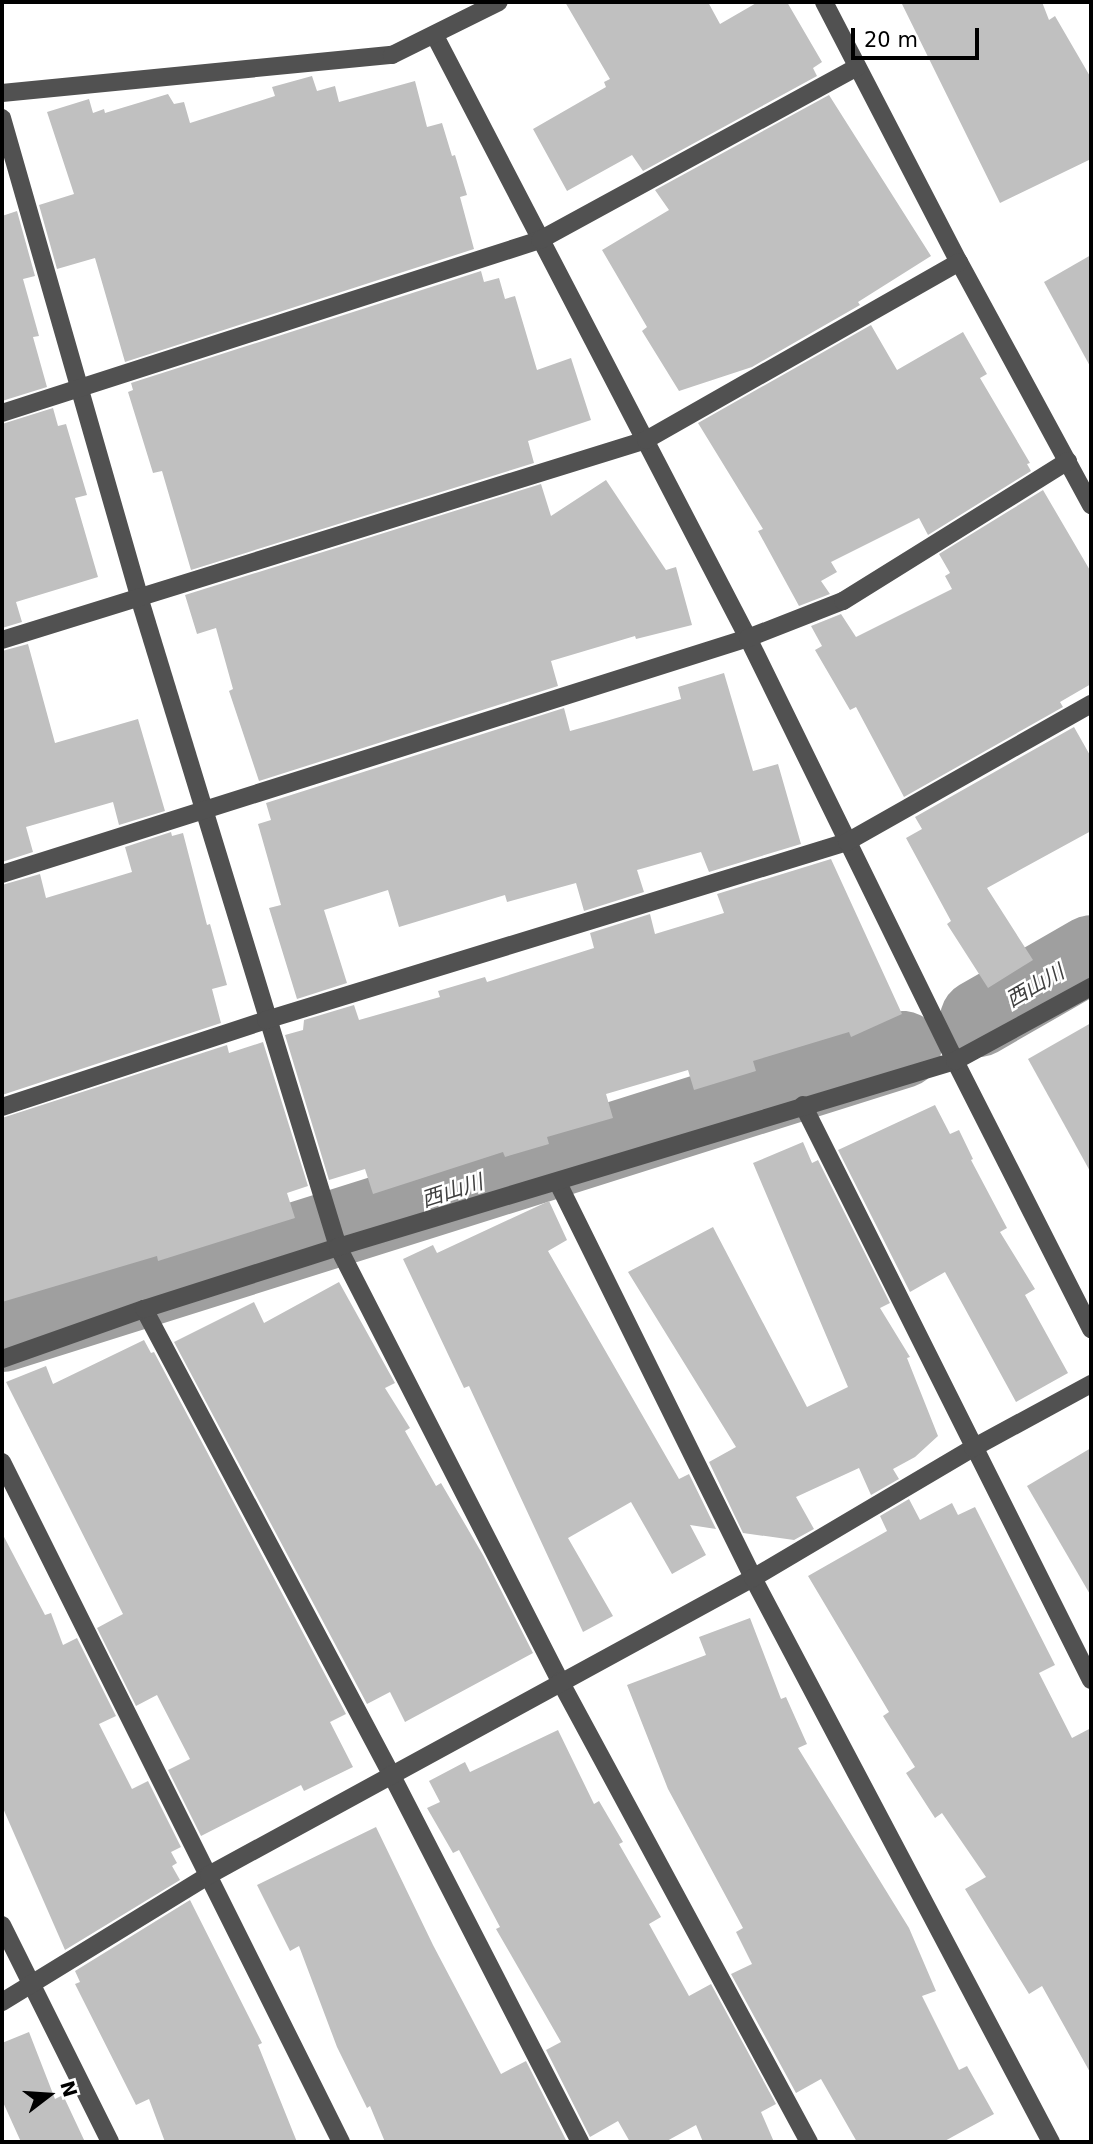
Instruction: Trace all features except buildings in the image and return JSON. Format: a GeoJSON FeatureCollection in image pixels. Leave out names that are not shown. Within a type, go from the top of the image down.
{"type":"FeatureCollection","features":[{"type":"Feature","properties":{"kind":"street"},"geometry":{"type":"LineString","coordinates":[[2,93],[392,55],[499,2]]}},
{"type":"Feature","properties":{"kind":"street"},"geometry":{"type":"LineString","coordinates":[[824,2],[959,262],[1091,505]]}},
{"type":"Feature","properties":{"kind":"street"},"geometry":{"type":"LineString","coordinates":[[435,36],[748,638],[955,1061],[1091,1329]]}},
{"type":"Feature","properties":{"kind":"street"},"geometry":{"type":"LineString","coordinates":[[2,413],[540,240],[857,67]]}},
{"type":"Feature","properties":{"kind":"street"},"geometry":{"type":"LineString","coordinates":[[2,118],[9,172],[81,388],[139,597],[338,1247],[560,1681],[810,2142]]}},
{"type":"Feature","properties":{"kind":"street"},"geometry":{"type":"LineString","coordinates":[[2,640],[646,440],[959,262]]}},
{"type":"Feature","properties":{"kind":"street"},"geometry":{"type":"LineString","coordinates":[[2,874],[748,638],[843,601],[1068,461]]}},
{"type":"Feature","properties":{"kind":"street"},"geometry":{"type":"LineString","coordinates":[[2,1107],[267,1020],[847,842],[1091,704]]}},
{"type":"Feature","properties":{"kind":"street"},"geometry":{"type":"LineString","coordinates":[[2,1359],[144,1309],[338,1247],[558,1183],[803,1105],[955,1061],[1091,987]]}},
{"type":"Feature","properties":{"kind":"street"},"geometry":{"type":"LineString","coordinates":[[803,1105],[1091,1680]]}},
{"type":"Feature","properties":{"kind":"street"},"geometry":{"type":"LineString","coordinates":[[558,1183],[753,1578],[1051,2142]]}},
{"type":"Feature","properties":{"kind":"street"},"geometry":{"type":"LineString","coordinates":[[144,1309],[391,1774],[580,2142]]}},
{"type":"Feature","properties":{"kind":"street"},"geometry":{"type":"LineString","coordinates":[[2,2002],[209,1875],[753,1578],[973,1448],[1091,1384]]}},
{"type":"Feature","properties":{"kind":"street"},"geometry":{"type":"LineString","coordinates":[[2,1462],[341,2142]]}},
{"type":"Feature","properties":{"kind":"street"},"geometry":{"type":"LineString","coordinates":[[2,1925],[110,2142]]}},
{"type":"Feature","properties":{"kind":"waterway","name":"西山川"},"geometry":{"type":"LineString","coordinates":[[978,1018],[1091,953]]}},
{"type":"Feature","properties":{"kind":"waterway","name":"西山川"},"geometry":{"type":"LineString","coordinates":[[2,1333],[902,1049]]}}]}
